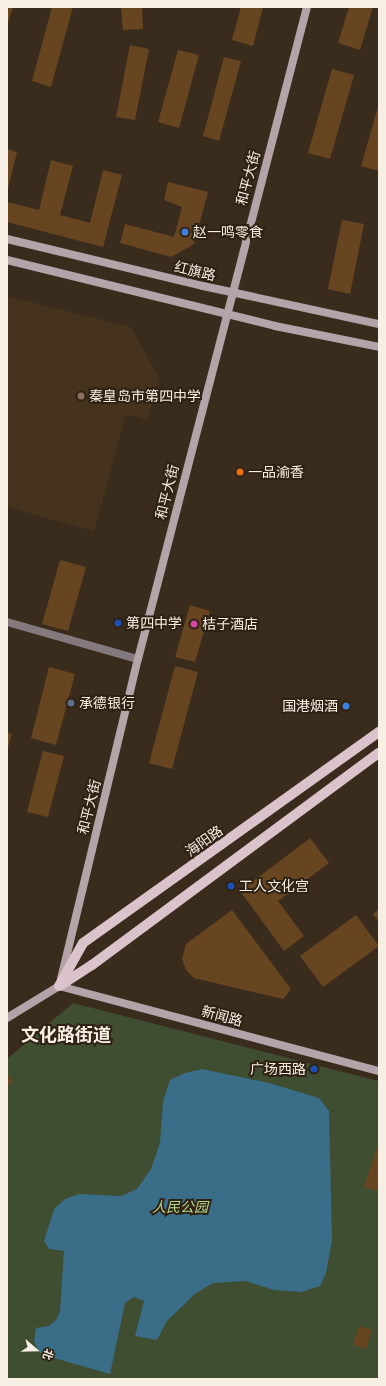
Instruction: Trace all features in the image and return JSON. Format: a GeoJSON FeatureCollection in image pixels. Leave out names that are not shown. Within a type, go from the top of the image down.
{"type":"FeatureCollection","features":[{"type":"Feature","properties":{"kind":"main road","name":"和平大街"},"geometry":{"type":"LineString","coordinates":[[59,986],[138,659],[231,292],[307,7]]}},
{"type":"Feature","properties":{"kind":"main road","name":"红旗路"},"geometry":{"type":"LineString","coordinates":[[7,240],[231,292],[379,324]]}},
{"type":"Feature","properties":{"kind":"main road"},"geometry":{"type":"LineString","coordinates":[[7,260],[322,336],[379,347]]}},
{"type":"Feature","properties":{"kind":"main road","name":"海阳路"},"geometry":{"type":"LineString","coordinates":[[59,986],[83,943],[379,732]]}},
{"type":"Feature","properties":{"kind":"main road","name":"海阳路"},"geometry":{"type":"LineString","coordinates":[[7,1018],[92,965],[379,753]]}},
{"type":"Feature","properties":{"kind":"main road","name":"新闻路"},"geometry":{"type":"LineString","coordinates":[[59,986],[379,1071]]}},
{"type":"Feature","properties":{"kind":"street"},"geometry":{"type":"LineString","coordinates":[[7,622],[138,659]]}},
{"type":"Feature","properties":{"kind":"shaded area","name":"秦皇岛市第四中学"},"geometry":{"type":"Polygon","coordinates":[[[7,296],[131,327],[159,378],[148,420],[126,414],[94,531],[7,507],[7,296]]]}},
{"type":"Feature","properties":{"kind":"green space","name":"人民公园"},"geometry":{"type":"Polygon","coordinates":[[[73,1003],[379,1081],[379,1379],[7,1379],[7,1059],[73,1003]]]}},
{"type":"Feature","properties":{"kind":"water"},"geometry":{"type":"Polygon","coordinates":[[[202,1069],[269,1083],[319,1098],[329,1111],[332,1240],[326,1273],[320,1286],[301,1292],[274,1290],[245,1281],[213,1283],[195,1294],[167,1321],[157,1340],[135,1336],[144,1301],[134,1297],[125,1303],[110,1374],[47,1356],[38,1351],[34,1340],[36,1328],[49,1326],[57,1319],[60,1311],[64,1251],[49,1249],[44,1241],[54,1209],[65,1199],[79,1194],[121,1196],[137,1189],[151,1169],[160,1143],[163,1101],[170,1080],[185,1073],[202,1069]]]}},
{"type":"Feature","properties":{"kind":"building"},"geometry":{"type":"Polygon","coordinates":[[[7,7],[13,7],[7,26],[7,7]]]}},
{"type":"Feature","properties":{"kind":"building"},"geometry":{"type":"Polygon","coordinates":[[[52,7],[73,7],[51,87],[32,81],[52,7]]]}},
{"type":"Feature","properties":{"kind":"building"},"geometry":{"type":"Polygon","coordinates":[[[121,7],[142,7],[143,29],[123,30],[121,7]]]}},
{"type":"Feature","properties":{"kind":"building"},"geometry":{"type":"Polygon","coordinates":[[[241,7],[263,7],[253,46],[232,40],[241,7]]]}},
{"type":"Feature","properties":{"kind":"building"},"geometry":{"type":"Polygon","coordinates":[[[349,7],[373,7],[360,50],[338,43],[349,7]]]}},
{"type":"Feature","properties":{"kind":"building"},"geometry":{"type":"Polygon","coordinates":[[[130,45],[149,49],[135,120],[116,117],[130,45]]]}},
{"type":"Feature","properties":{"kind":"building"},"geometry":{"type":"Polygon","coordinates":[[[178,50],[199,55],[179,128],[158,122],[178,50]]]}},
{"type":"Feature","properties":{"kind":"building"},"geometry":{"type":"Polygon","coordinates":[[[224,57],[241,61],[219,141],[203,136],[224,57]]]}},
{"type":"Feature","properties":{"kind":"building"},"geometry":{"type":"Polygon","coordinates":[[[332,69],[354,75],[330,159],[308,153],[332,69]]]}},
{"type":"Feature","properties":{"kind":"building"},"geometry":{"type":"Polygon","coordinates":[[[379,103],[379,171],[361,166],[379,103]]]}},
{"type":"Feature","properties":{"kind":"building"},"geometry":{"type":"Polygon","coordinates":[[[7,149],[17,152],[8,189],[7,189],[7,149]]]}},
{"type":"Feature","properties":{"kind":"building"},"geometry":{"type":"Polygon","coordinates":[[[51,160],[73,166],[60,215],[90,223],[103,170],[122,175],[103,247],[7,222],[7,202],[39,210],[51,160]]]}},
{"type":"Feature","properties":{"kind":"building"},"geometry":{"type":"Polygon","coordinates":[[[168,182],[208,192],[194,244],[171,257],[120,243],[125,224],[174,237],[182,207],[164,200],[168,182]]]}},
{"type":"Feature","properties":{"kind":"building"},"geometry":{"type":"Polygon","coordinates":[[[342,220],[364,224],[350,294],[328,289],[342,220]]]}},
{"type":"Feature","properties":{"kind":"building"},"geometry":{"type":"Polygon","coordinates":[[[60,560],[86,567],[68,631],[42,624],[60,560]]]}},
{"type":"Feature","properties":{"kind":"building"},"geometry":{"type":"Polygon","coordinates":[[[190,605],[210,611],[195,662],[175,657],[190,605]]]}},
{"type":"Feature","properties":{"kind":"building"},"geometry":{"type":"Polygon","coordinates":[[[175,666],[198,672],[172,769],[149,763],[175,666]]]}},
{"type":"Feature","properties":{"kind":"building"},"geometry":{"type":"Polygon","coordinates":[[[49,667],[75,674],[56,745],[31,738],[49,667]]]}},
{"type":"Feature","properties":{"kind":"building"},"geometry":{"type":"Polygon","coordinates":[[[7,733],[12,734],[7,751],[7,733]]]}},
{"type":"Feature","properties":{"kind":"building"},"geometry":{"type":"Polygon","coordinates":[[[43,751],[64,756],[48,817],[27,812],[43,751]]]}},
{"type":"Feature","properties":{"kind":"building"},"geometry":{"type":"Polygon","coordinates":[[[310,838],[329,863],[278,901],[304,936],[284,951],[240,891],[310,838]]]}},
{"type":"Feature","properties":{"kind":"building"},"geometry":{"type":"Polygon","coordinates":[[[379,909],[379,922],[373,914],[379,909]]]}},
{"type":"Feature","properties":{"kind":"building"},"geometry":{"type":"Polygon","coordinates":[[[232,910],[291,989],[283,999],[194,978],[186,970],[182,959],[186,944],[232,910]]]}},
{"type":"Feature","properties":{"kind":"building"},"geometry":{"type":"Polygon","coordinates":[[[356,915],[379,946],[323,987],[300,956],[356,915]]]}},
{"type":"Feature","properties":{"kind":"building"},"geometry":{"type":"Polygon","coordinates":[[[7,1074],[13,1081],[7,1086],[7,1074]]]}},
{"type":"Feature","properties":{"kind":"building"},"geometry":{"type":"Polygon","coordinates":[[[379,1140],[379,1192],[364,1187],[379,1140]]]}},
{"type":"Feature","properties":{"kind":"building"},"geometry":{"type":"Polygon","coordinates":[[[359,1326],[372,1330],[366,1349],[353,1345],[359,1326]]]}},
{"type":"Feature","properties":{"kind":"place","name":"赵一鸣零食"},"geometry":{"type":"Point","coordinates":[185,232]}},
{"type":"Feature","properties":{"kind":"place","name":"秦皇岛市第四中学"},"geometry":{"type":"Point","coordinates":[81,396]}},
{"type":"Feature","properties":{"kind":"place","name":"一品渝香"},"geometry":{"type":"Point","coordinates":[240,472]}},
{"type":"Feature","properties":{"kind":"place","name":"第四中学"},"geometry":{"type":"Point","coordinates":[118,623]}},
{"type":"Feature","properties":{"kind":"place","name":"桔子酒店"},"geometry":{"type":"Point","coordinates":[194,624]}},
{"type":"Feature","properties":{"kind":"place","name":"承德银行"},"geometry":{"type":"Point","coordinates":[71,703]}},
{"type":"Feature","properties":{"kind":"place","name":"国港烟酒"},"geometry":{"type":"Point","coordinates":[346,706]}},
{"type":"Feature","properties":{"kind":"place","name":"工人文化宫"},"geometry":{"type":"Point","coordinates":[231,886]}},
{"type":"Feature","properties":{"kind":"place","name":"广场西路"},"geometry":{"type":"Point","coordinates":[314,1069]}},
{"type":"Feature","properties":{"kind":"district","name":"文化路街道"},"geometry":{"type":"Point","coordinates":[66,1035]}}]}
